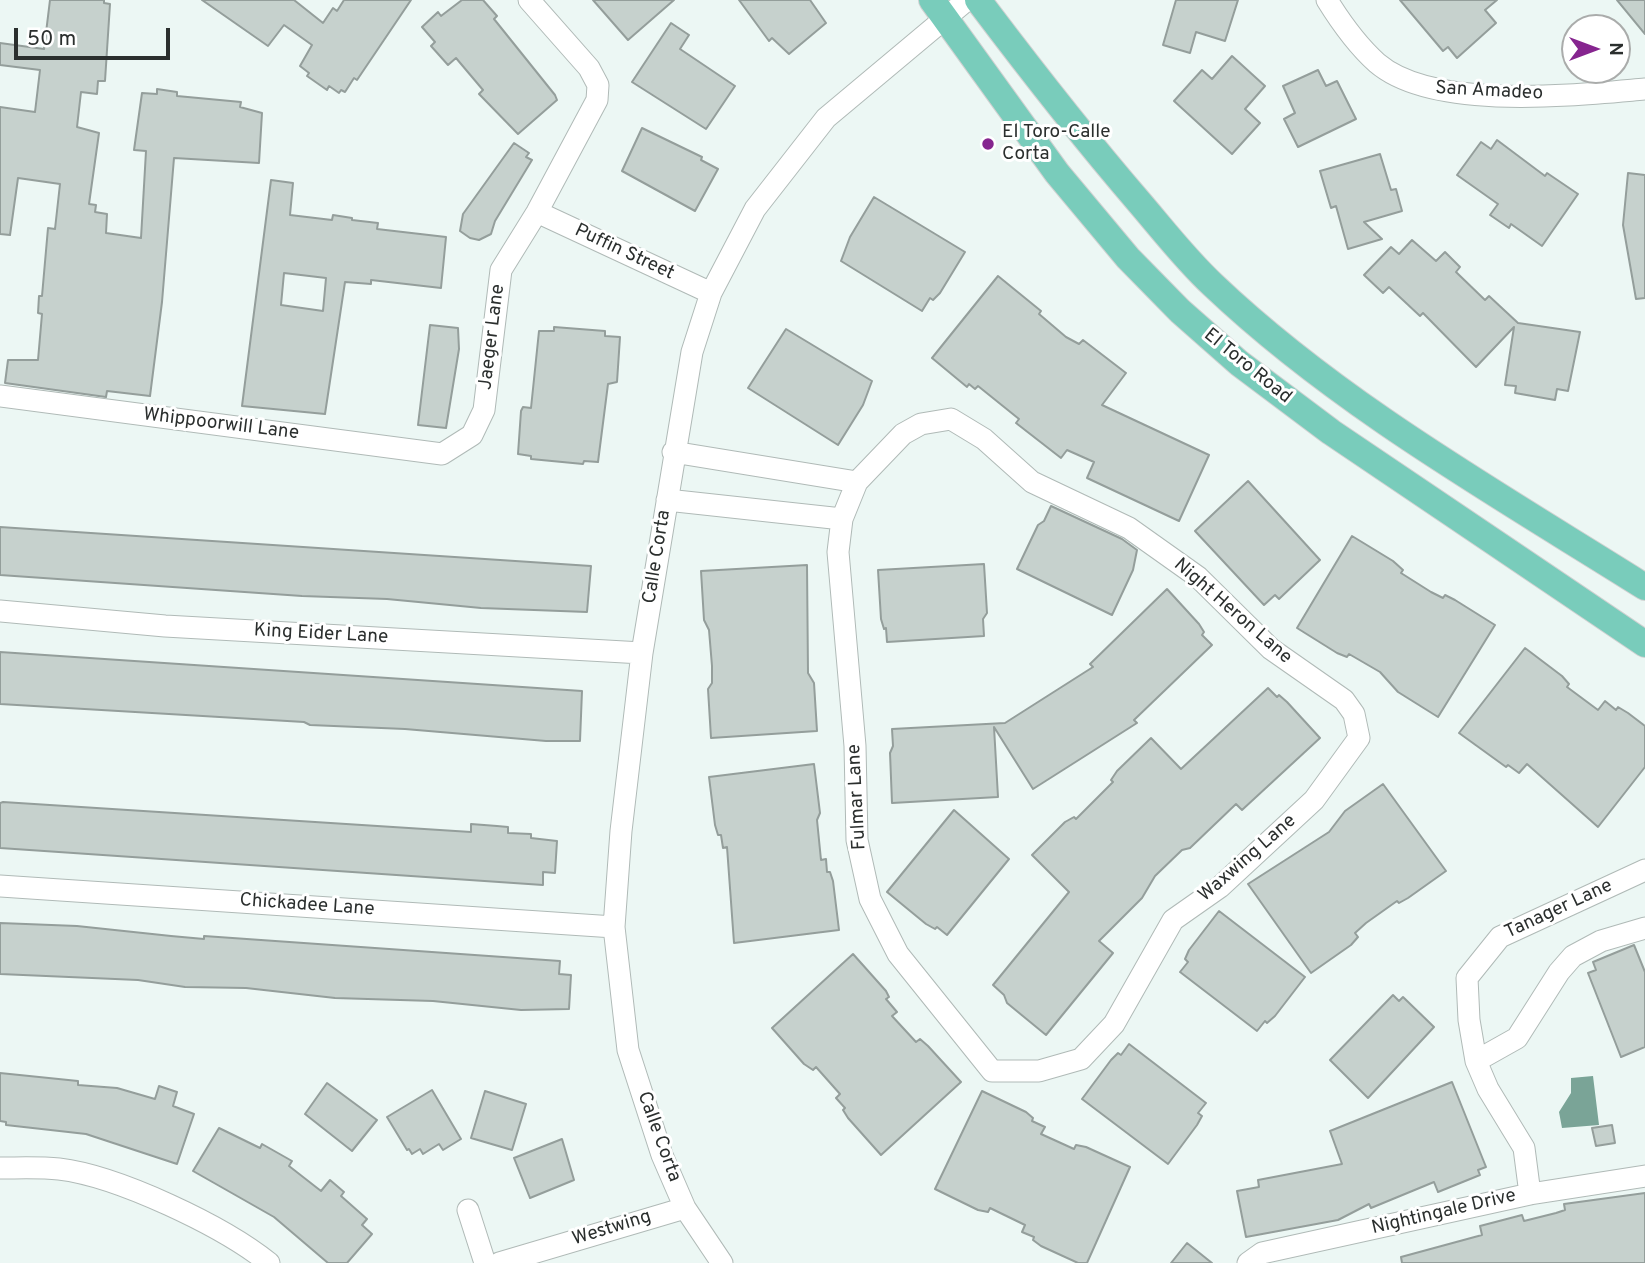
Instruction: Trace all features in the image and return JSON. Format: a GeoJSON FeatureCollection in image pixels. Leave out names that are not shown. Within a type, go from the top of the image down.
{"type":"FeatureCollection","features":[{"type":"Feature","properties":{"kind":"main road","name":"El Toro Road"},"geometry":{"type":"LineString","coordinates":[[978,0],[1083,138],[1159,226],[1212,284],[1268,334],[1379,415],[1645,587]]}},
{"type":"Feature","properties":{"kind":"main road","name":"El Toro Road"},"geometry":{"type":"LineString","coordinates":[[940,9],[1057,173],[1128,258],[1180,311],[1239,363],[1331,432],[1645,644]]}},
{"type":"Feature","properties":{"kind":"street","name":"Jaeger Lane"},"geometry":{"type":"LineString","coordinates":[[442,454],[472,435],[484,410],[501,270],[537,212],[597,100],[598,85],[589,68],[529,0]]}},
{"type":"Feature","properties":{"kind":"street","name":"Calle Corta"},"geometry":{"type":"LineString","coordinates":[[722,1263],[685,1208],[662,1155],[628,1050],[614,927],[621,831],[642,653],[673,452],[692,352],[712,293],[755,209],[826,118],[940,9],[967,0]]}},
{"type":"Feature","properties":{"kind":"street","name":"San Amadeo"},"geometry":{"type":"LineString","coordinates":[[1327,0],[1378,64],[1424,88],[1463,94],[1573,95],[1645,89]]}},
{"type":"Feature","properties":{"kind":"street","name":"Puffin Street"},"geometry":{"type":"LineString","coordinates":[[537,212],[712,293]]}},
{"type":"Feature","properties":{"kind":"street","name":"Whippoorwill Lane"},"geometry":{"type":"LineString","coordinates":[[0,396],[442,454]]}},
{"type":"Feature","properties":{"kind":"street","name":"Night Heron Lane"},"geometry":{"type":"LineString","coordinates":[[842,519],[857,482],[903,434],[921,424],[951,419],[984,439],[1032,482],[1129,528],[1188,570],[1271,649],[1344,700],[1354,714],[1359,738],[1344,760]]}},
{"type":"Feature","properties":{"kind":"street"},"geometry":{"type":"LineString","coordinates":[[673,452],[857,482]]}},
{"type":"Feature","properties":{"kind":"street"},"geometry":{"type":"LineString","coordinates":[[798,513],[806,475]]}},
{"type":"Feature","properties":{"kind":"street"},"geometry":{"type":"LineString","coordinates":[[667,500],[842,519]]}},
{"type":"Feature","properties":{"kind":"street","name":"Fulmar Lane"},"geometry":{"type":"LineString","coordinates":[[842,519],[838,552],[855,746],[857,840],[870,899],[898,954],[992,1071],[1039,1071],[1081,1059]]}},
{"type":"Feature","properties":{"kind":"street","name":"King Eider Lane"},"geometry":{"type":"LineString","coordinates":[[0,611],[165,626],[642,653]]}},
{"type":"Feature","properties":{"kind":"street","name":"Waxwing Lane"},"geometry":{"type":"LineString","coordinates":[[1081,1059],[1114,1024],[1173,920],[1220,887],[1262,850],[1314,800],[1344,760]]}},
{"type":"Feature","properties":{"kind":"street","name":"Tanager Lane"},"geometry":{"type":"LineString","coordinates":[[1531,1194],[1524,1148],[1488,1089],[1476,1061],[1469,1020],[1467,978],[1500,937],[1645,870]]}},
{"type":"Feature","properties":{"kind":"street","name":"Chickadee Lane"},"geometry":{"type":"LineString","coordinates":[[0,886],[614,927]]}},
{"type":"Feature","properties":{"kind":"street"},"geometry":{"type":"LineString","coordinates":[[1476,1061],[1517,1038],[1532,1018],[1551,983],[1573,957],[1601,941],[1645,928]]}},
{"type":"Feature","properties":{"kind":"street"},"geometry":{"type":"LineString","coordinates":[[0,1168],[60,1169],[121,1186],[202,1222],[269,1263]]}},
{"type":"Feature","properties":{"kind":"street","name":"Nightingale Drive"},"geometry":{"type":"LineString","coordinates":[[1248,1263],[1262,1253],[1531,1194],[1645,1176]]}},
{"type":"Feature","properties":{"kind":"street","name":"Westwing"},"geometry":{"type":"LineString","coordinates":[[499,1263],[685,1208]]}},
{"type":"Feature","properties":{"kind":"street"},"geometry":{"type":"LineString","coordinates":[[468,1210],[485,1263]]}},
{"type":"Feature","properties":{"kind":"shaded area"},"geometry":{"type":"Polygon","coordinates":[[[1593,1076],[1599,1125],[1562,1128],[1559,1112],[1571,1093],[1571,1078],[1593,1076]]]}},
{"type":"Feature","properties":{"kind":"building"},"geometry":{"type":"Polygon","coordinates":[[[50,0],[104,0],[104,3],[110,4],[105,81],[98,81],[97,94],[81,92],[77,127],[99,133],[89,204],[96,205],[95,212],[107,214],[106,233],[141,238],[146,151],[134,150],[142,93],[157,94],[157,89],[177,92],[177,96],[241,102],[240,107],[262,113],[259,163],[174,158],[162,302],[150,396],[107,391],[106,397],[5,383],[8,360],[38,360],[42,314],[38,313],[39,296],[42,296],[48,228],[55,229],[60,184],[18,178],[10,235],[0,234],[0,107],[35,112],[40,70],[0,65],[0,43],[44,49],[50,0]]]}},
{"type":"Feature","properties":{"kind":"building"},"geometry":{"type":"Polygon","coordinates":[[[202,0],[294,0],[323,23],[333,8],[337,11],[344,0],[411,0],[357,80],[354,78],[345,92],[341,90],[339,93],[329,86],[327,90],[307,76],[309,73],[300,66],[312,45],[284,25],[268,46],[202,0]]]}},
{"type":"Feature","properties":{"kind":"building"},"geometry":{"type":"Polygon","coordinates":[[[462,0],[483,0],[497,16],[494,19],[555,95],[557,100],[518,134],[479,94],[483,90],[456,58],[448,65],[431,46],[435,42],[422,27],[438,12],[441,16],[462,0]]]}},
{"type":"Feature","properties":{"kind":"building"},"geometry":{"type":"Polygon","coordinates":[[[593,0],[674,0],[628,40],[593,0]]]}},
{"type":"Feature","properties":{"kind":"building"},"geometry":{"type":"Polygon","coordinates":[[[739,0],[810,0],[826,23],[789,54],[772,38],[769,41],[739,0]]]}},
{"type":"Feature","properties":{"kind":"building"},"geometry":{"type":"Polygon","coordinates":[[[1176,0],[1238,0],[1225,41],[1196,32],[1190,53],[1163,45],[1176,0]]]}},
{"type":"Feature","properties":{"kind":"building"},"geometry":{"type":"Polygon","coordinates":[[[1400,0],[1497,0],[1485,10],[1496,23],[1457,58],[1448,47],[1443,51],[1400,0]]]}},
{"type":"Feature","properties":{"kind":"building"},"geometry":{"type":"Polygon","coordinates":[[[1617,0],[1645,0],[1645,34],[1631,14],[1617,0]]]}},
{"type":"Feature","properties":{"kind":"building"},"geometry":{"type":"Polygon","coordinates":[[[671,23],[689,35],[680,49],[735,86],[706,129],[632,82],[671,23]]]}},
{"type":"Feature","properties":{"kind":"building"},"geometry":{"type":"Polygon","coordinates":[[[1232,56],[1265,86],[1245,109],[1260,123],[1232,154],[1174,101],[1202,70],[1212,79],[1232,56]]]}},
{"type":"Feature","properties":{"kind":"building"},"geometry":{"type":"Polygon","coordinates":[[[1318,70],[1326,86],[1337,81],[1356,119],[1298,147],[1284,119],[1295,113],[1283,86],[1318,70]]]}},
{"type":"Feature","properties":{"kind":"building"},"geometry":{"type":"Polygon","coordinates":[[[642,128],[702,157],[701,160],[718,169],[695,211],[622,171],[642,128]]]}},
{"type":"Feature","properties":{"kind":"building"},"geometry":{"type":"Polygon","coordinates":[[[1497,140],[1545,176],[1547,173],[1578,194],[1542,246],[1511,224],[1509,228],[1490,215],[1498,204],[1457,175],[1481,142],[1491,149],[1497,140]]]}},
{"type":"Feature","properties":{"kind":"building"},"geometry":{"type":"Polygon","coordinates":[[[514,143],[529,153],[526,157],[532,160],[495,221],[491,234],[479,240],[470,238],[460,231],[463,214],[514,143]]]}},
{"type":"Feature","properties":{"kind":"building"},"geometry":{"type":"Polygon","coordinates":[[[1380,154],[1391,190],[1396,189],[1402,211],[1364,222],[1382,239],[1348,249],[1336,206],[1331,208],[1320,171],[1380,154]]]}},
{"type":"Feature","properties":{"kind":"building"},"geometry":{"type":"Polygon","coordinates":[[[1628,173],[1645,175],[1645,298],[1636,299],[1623,225],[1628,173]]]}},
{"type":"Feature","properties":{"kind":"building"},"geometry":{"type":"Polygon","coordinates":[[[271,180],[293,183],[290,215],[332,220],[333,215],[378,223],[377,229],[446,237],[441,288],[371,280],[371,284],[345,282],[325,414],[242,406],[271,180]],[[284,273],[281,305],[323,311],[326,278],[284,273]]]}},
{"type":"Feature","properties":{"kind":"building"},"geometry":{"type":"Polygon","coordinates":[[[874,197],[965,252],[940,293],[933,300],[930,298],[922,311],[841,261],[850,237],[874,197]]]}},
{"type":"Feature","properties":{"kind":"building"},"geometry":{"type":"Polygon","coordinates":[[[1412,240],[1436,261],[1445,252],[1460,267],[1456,272],[1485,300],[1489,296],[1518,323],[1580,332],[1568,391],[1557,389],[1555,400],[1515,393],[1516,386],[1505,385],[1514,327],[1476,367],[1423,313],[1420,316],[1389,287],[1383,293],[1364,275],[1391,247],[1399,254],[1412,240]]]}},
{"type":"Feature","properties":{"kind":"building"},"geometry":{"type":"Polygon","coordinates":[[[998,276],[1041,311],[1039,314],[1066,337],[1079,344],[1083,340],[1126,373],[1102,405],[1209,455],[1179,521],[1087,478],[1094,462],[1067,450],[1061,458],[1016,423],[1019,419],[978,386],[975,389],[969,384],[967,387],[932,358],[998,276]]]}},
{"type":"Feature","properties":{"kind":"building"},"geometry":{"type":"Polygon","coordinates":[[[430,325],[458,328],[459,349],[446,428],[418,425],[430,325]]]}},
{"type":"Feature","properties":{"kind":"building"},"geometry":{"type":"Polygon","coordinates":[[[554,327],[605,331],[605,336],[620,337],[617,382],[608,384],[598,462],[584,461],[583,464],[531,459],[531,456],[518,454],[521,411],[523,407],[531,408],[539,331],[554,331],[554,327]]]}},
{"type":"Feature","properties":{"kind":"building"},"geometry":{"type":"Polygon","coordinates":[[[786,329],[872,381],[863,405],[838,445],[748,388],[786,329]]]}},
{"type":"Feature","properties":{"kind":"building"},"geometry":{"type":"Polygon","coordinates":[[[1248,481],[1320,560],[1279,599],[1275,595],[1264,605],[1195,531],[1248,481]]]}},
{"type":"Feature","properties":{"kind":"building"},"geometry":{"type":"Polygon","coordinates":[[[1051,506],[1122,539],[1137,550],[1133,570],[1112,615],[1017,569],[1038,525],[1044,521],[1051,506]]]}},
{"type":"Feature","properties":{"kind":"building"},"geometry":{"type":"Polygon","coordinates":[[[0,527],[591,566],[587,612],[481,608],[387,599],[302,596],[0,575],[0,527]]]}},
{"type":"Feature","properties":{"kind":"building"},"geometry":{"type":"Polygon","coordinates":[[[1352,536],[1393,561],[1403,570],[1401,573],[1431,592],[1455,600],[1495,625],[1438,717],[1398,692],[1380,672],[1349,654],[1347,657],[1337,653],[1297,628],[1352,536]]]}},
{"type":"Feature","properties":{"kind":"building"},"geometry":{"type":"Polygon","coordinates":[[[984,564],[987,613],[983,619],[984,636],[887,642],[886,628],[884,629],[881,619],[878,570],[984,564]]]}},
{"type":"Feature","properties":{"kind":"building"},"geometry":{"type":"Polygon","coordinates":[[[807,565],[808,673],[814,683],[817,731],[711,738],[708,689],[712,683],[712,666],[709,630],[704,620],[701,571],[807,565]]]}},
{"type":"Feature","properties":{"kind":"building"},"geometry":{"type":"Polygon","coordinates":[[[1167,589],[1199,624],[1204,632],[1202,635],[1212,645],[1134,720],[1137,723],[1033,789],[994,727],[998,797],[892,803],[892,729],[1005,723],[1093,667],[1090,664],[1167,589]]]}},
{"type":"Feature","properties":{"kind":"building"},"geometry":{"type":"Polygon","coordinates":[[[1525,648],[1562,676],[1569,684],[1567,687],[1598,710],[1605,701],[1645,726],[1645,767],[1598,827],[1527,764],[1519,773],[1508,765],[1506,767],[1459,733],[1525,648]]]}},
{"type":"Feature","properties":{"kind":"building"},"geometry":{"type":"Polygon","coordinates":[[[0,652],[582,691],[580,741],[546,741],[405,729],[310,725],[304,722],[0,704],[0,652]]]}},
{"type":"Feature","properties":{"kind":"building"},"geometry":{"type":"Polygon","coordinates":[[[1268,688],[1287,702],[1320,738],[1242,810],[1236,804],[1190,848],[1182,850],[1155,876],[1142,898],[1099,941],[1113,953],[1046,1035],[1007,1003],[1004,995],[993,985],[1069,892],[1032,855],[1065,822],[1074,817],[1076,819],[1113,782],[1111,780],[1117,771],[1151,738],[1181,769],[1268,688]]]}},
{"type":"Feature","properties":{"kind":"building"},"geometry":{"type":"Polygon","coordinates":[[[814,764],[820,813],[817,820],[821,860],[826,859],[827,872],[830,872],[833,881],[839,930],[734,943],[727,847],[723,848],[721,835],[718,835],[715,825],[709,777],[814,764]]]}},
{"type":"Feature","properties":{"kind":"building"},"geometry":{"type":"Polygon","coordinates":[[[1383,784],[1446,871],[1366,923],[1355,933],[1358,937],[1351,945],[1311,973],[1248,884],[1329,832],[1345,811],[1383,784]]]}},
{"type":"Feature","properties":{"kind":"building"},"geometry":{"type":"Polygon","coordinates":[[[0,803],[471,832],[471,824],[508,827],[508,833],[531,834],[531,838],[557,841],[555,873],[543,872],[543,885],[0,848],[0,803]]]}},
{"type":"Feature","properties":{"kind":"building"},"geometry":{"type":"Polygon","coordinates":[[[954,810],[1009,859],[947,935],[937,927],[935,929],[926,924],[887,892],[954,810]]]}},
{"type":"Feature","properties":{"kind":"building"},"geometry":{"type":"Polygon","coordinates":[[[1219,911],[1305,977],[1275,1016],[1267,1023],[1265,1021],[1257,1031],[1180,972],[1188,962],[1185,959],[1189,950],[1219,911]]]}},
{"type":"Feature","properties":{"kind":"building"},"geometry":{"type":"Polygon","coordinates":[[[0,923],[77,926],[204,939],[204,936],[560,961],[559,974],[571,975],[569,1009],[521,1010],[433,1001],[335,998],[246,988],[185,987],[138,980],[0,974],[0,923]]]}},
{"type":"Feature","properties":{"kind":"building"},"geometry":{"type":"Polygon","coordinates":[[[1634,945],[1645,972],[1645,1047],[1621,1057],[1588,973],[1596,970],[1593,962],[1634,945]]]}},
{"type":"Feature","properties":{"kind":"building"},"geometry":{"type":"Polygon","coordinates":[[[853,954],[886,991],[889,997],[886,999],[897,1012],[892,1016],[916,1042],[920,1039],[928,1046],[961,1082],[881,1155],[848,1118],[843,1110],[845,1108],[836,1098],[840,1094],[816,1067],[813,1070],[804,1064],[772,1028],[853,954]]]}},
{"type":"Feature","properties":{"kind":"building"},"geometry":{"type":"Polygon","coordinates":[[[1393,995],[1399,1001],[1403,997],[1434,1027],[1368,1098],[1330,1060],[1393,995]]]}},
{"type":"Feature","properties":{"kind":"building"},"geometry":{"type":"Polygon","coordinates":[[[1129,1044],[1206,1103],[1198,1113],[1202,1116],[1197,1125],[1168,1164],[1082,1099],[1111,1060],[1118,1053],[1121,1055],[1129,1044]]]}},
{"type":"Feature","properties":{"kind":"building"},"geometry":{"type":"Polygon","coordinates":[[[0,1073],[78,1081],[78,1085],[117,1088],[155,1099],[159,1086],[177,1092],[173,1106],[194,1114],[177,1164],[86,1134],[6,1125],[6,1122],[0,1121],[0,1073]]]}},
{"type":"Feature","properties":{"kind":"building"},"geometry":{"type":"Polygon","coordinates":[[[1452,1082],[1486,1167],[1478,1170],[1480,1175],[1438,1192],[1434,1182],[1371,1208],[1369,1204],[1338,1220],[1246,1237],[1237,1191],[1259,1187],[1258,1180],[1342,1164],[1330,1131],[1452,1082]]]}},
{"type":"Feature","properties":{"kind":"building"},"geometry":{"type":"Polygon","coordinates":[[[327,1083],[377,1120],[352,1151],[305,1114],[327,1083]]]}},
{"type":"Feature","properties":{"kind":"building"},"geometry":{"type":"Polygon","coordinates":[[[432,1090],[461,1139],[443,1150],[439,1144],[423,1154],[420,1149],[412,1154],[387,1117],[432,1090]]]}},
{"type":"Feature","properties":{"kind":"building"},"geometry":{"type":"Polygon","coordinates":[[[485,1091],[526,1104],[512,1150],[471,1138],[485,1091]]]}},
{"type":"Feature","properties":{"kind":"building"},"geometry":{"type":"Polygon","coordinates":[[[982,1091],[1026,1112],[1033,1118],[1032,1121],[1045,1127],[1041,1134],[1074,1149],[1076,1145],[1086,1147],[1130,1167],[1087,1263],[1078,1263],[1041,1246],[1033,1240],[1034,1237],[1022,1232],[1025,1225],[990,1208],[988,1212],[978,1210],[935,1189],[982,1091]]]}},
{"type":"Feature","properties":{"kind":"building"},"geometry":{"type":"Polygon","coordinates":[[[1612,1125],[1615,1143],[1596,1146],[1592,1128],[1612,1125]]]}},
{"type":"Feature","properties":{"kind":"building"},"geometry":{"type":"Polygon","coordinates":[[[219,1128],[260,1148],[262,1144],[292,1161],[289,1166],[321,1191],[330,1180],[344,1192],[341,1196],[367,1219],[362,1225],[372,1234],[347,1263],[328,1263],[274,1217],[193,1171],[219,1128]]]}},
{"type":"Feature","properties":{"kind":"building"},"geometry":{"type":"Polygon","coordinates":[[[562,1139],[574,1180],[530,1198],[514,1158],[562,1139]]]}},
{"type":"Feature","properties":{"kind":"building"},"geometry":{"type":"Polygon","coordinates":[[[1645,1193],[1645,1263],[1402,1263],[1401,1257],[1482,1235],[1480,1226],[1522,1215],[1524,1221],[1556,1213],[1565,1210],[1564,1204],[1645,1193]]]}},
{"type":"Feature","properties":{"kind":"building"},"geometry":{"type":"Polygon","coordinates":[[[1187,1243],[1212,1263],[1171,1263],[1187,1243]]]}},
{"type":"Feature","properties":{"kind":"place","name":"El Toro-Calle Corta"},"geometry":{"type":"Point","coordinates":[988,144]}}]}
